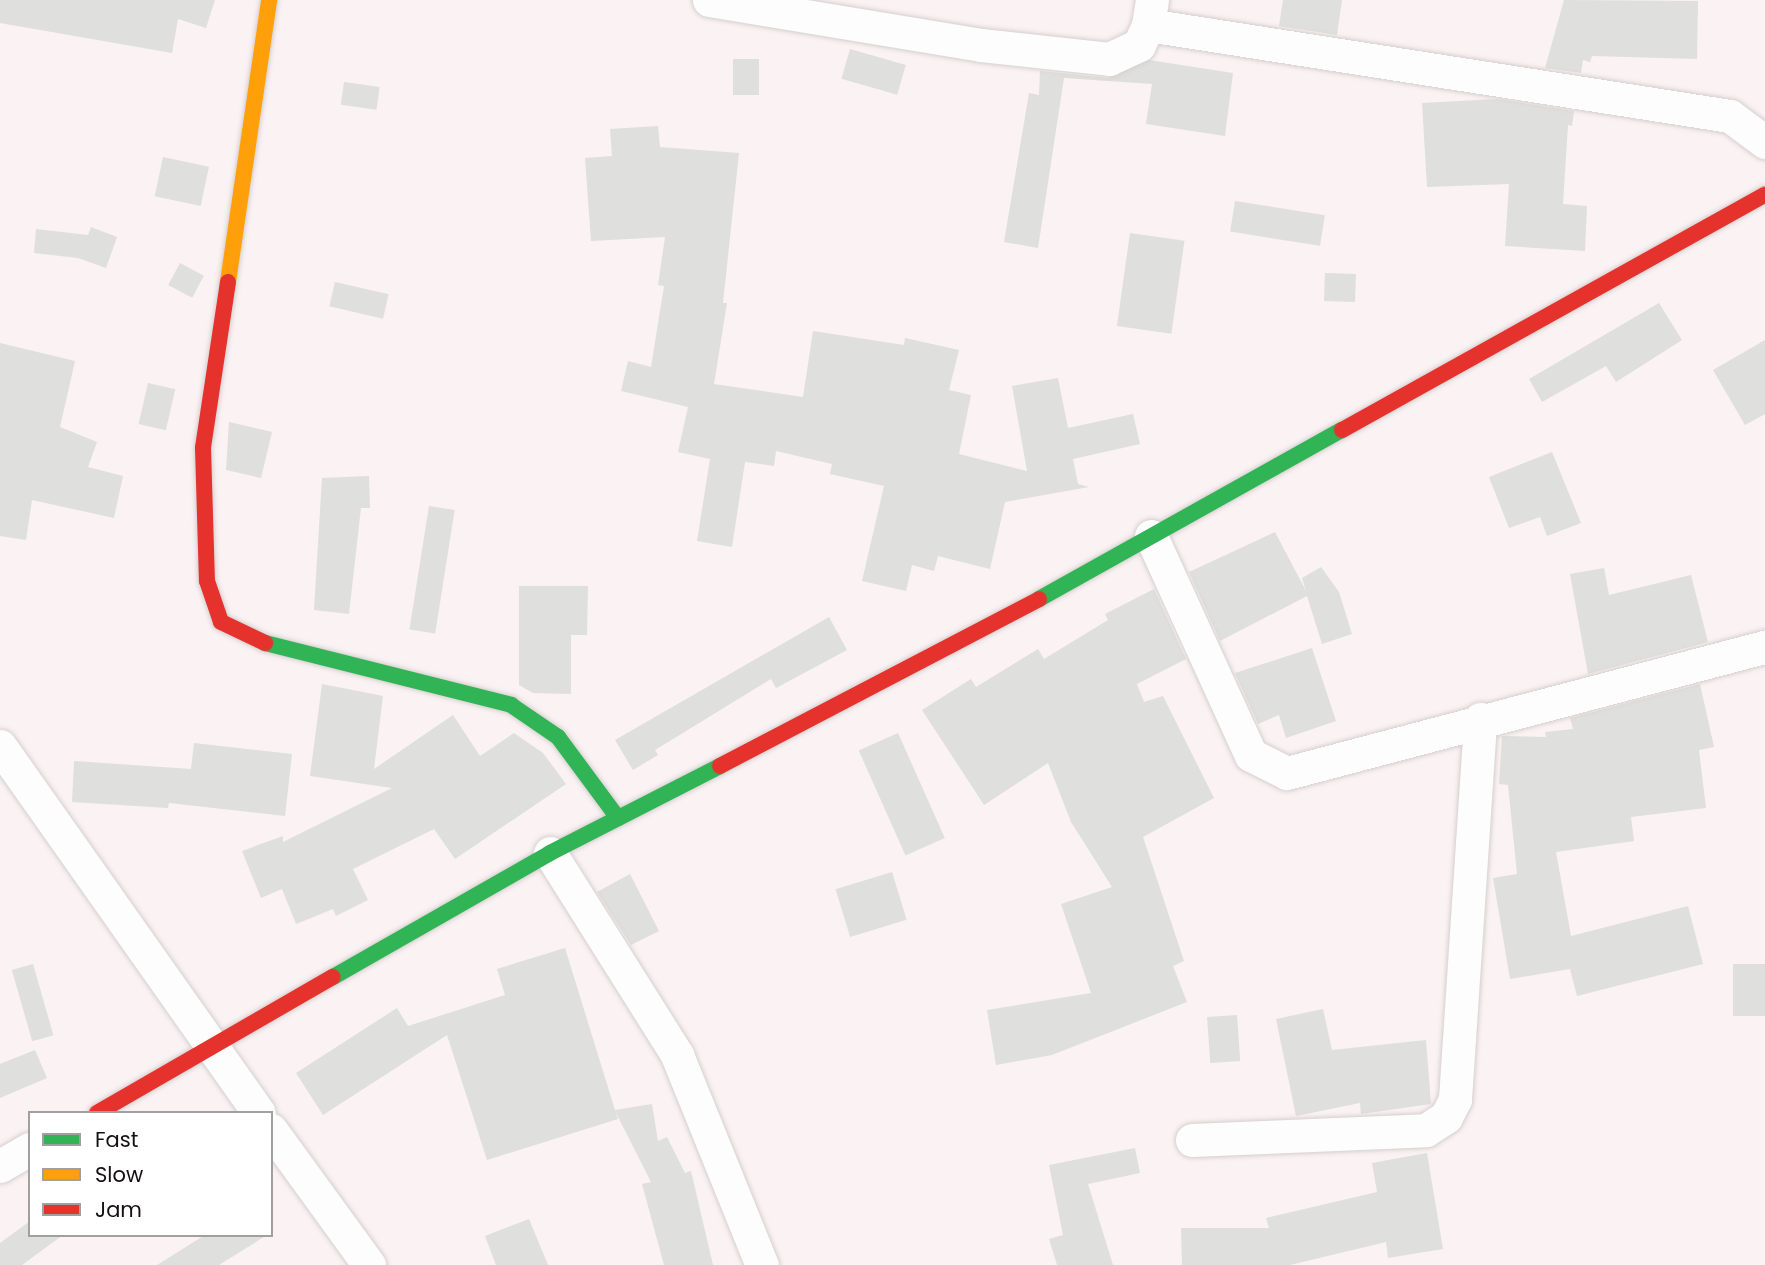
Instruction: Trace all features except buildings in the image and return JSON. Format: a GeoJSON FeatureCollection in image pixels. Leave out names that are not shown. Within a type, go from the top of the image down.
{"type":"FeatureCollection","features":[{"type":"Feature","properties":{"kind":"street"},"geometry":{"type":"LineString","coordinates":[[269,0],[203,448],[207,581],[220,622],[259,642],[511,705],[558,737],[618,818]]}},
{"type":"Feature","properties":{"kind":"street"},"geometry":{"type":"LineString","coordinates":[[709,0],[981,45],[1109,59],[1139,45],[1150,12],[1730,116],[1765,142]]}},
{"type":"Feature","properties":{"kind":"street"},"geometry":{"type":"LineString","coordinates":[[101,1111],[213,1050],[550,853],[969,638],[1765,195]]}},
{"type":"Feature","properties":{"kind":"street"},"geometry":{"type":"LineString","coordinates":[[1151,536],[1251,755],[1271,769],[1287,773],[1479,719],[1765,647]]}},
{"type":"Feature","properties":{"kind":"street"},"geometry":{"type":"LineString","coordinates":[[1192,1140],[1426,1130],[1446,1117],[1455,1099],[1479,719]]}},
{"type":"Feature","properties":{"kind":"street"},"geometry":{"type":"LineString","coordinates":[[0,746],[258,1111]]}},
{"type":"Feature","properties":{"kind":"street"},"geometry":{"type":"LineString","coordinates":[[550,853],[677,1055],[762,1265]]}},
{"type":"Feature","properties":{"kind":"street"},"geometry":{"type":"LineString","coordinates":[[273,1133],[369,1265]]}},
{"type":"Feature","properties":{"kind":"street"},"geometry":{"type":"LineString","coordinates":[[0,1166],[28,1150]]}},
{"type":"Feature","properties":{"kind":"traffic: fast"},"geometry":{"type":"LineString","coordinates":[[1039,599],[1342,430]]}},
{"type":"Feature","properties":{"kind":"traffic: fast"},"geometry":{"type":"LineString","coordinates":[[265,643],[511,705],[558,737],[618,818]]}},
{"type":"Feature","properties":{"kind":"traffic: fast"},"geometry":{"type":"LineString","coordinates":[[333,977],[550,853],[720,766]]}},
{"type":"Feature","properties":{"kind":"traffic: slow"},"geometry":{"type":"LineString","coordinates":[[228,282],[269,0]]}},
{"type":"Feature","properties":{"kind":"traffic: jam"},"geometry":{"type":"LineString","coordinates":[[1342,430],[1765,195]]}},
{"type":"Feature","properties":{"kind":"traffic: jam"},"geometry":{"type":"LineString","coordinates":[[228,282],[203,448],[207,581],[221,622],[265,643]]}},
{"type":"Feature","properties":{"kind":"traffic: jam"},"geometry":{"type":"LineString","coordinates":[[720,766],[1039,599]]}},
{"type":"Feature","properties":{"kind":"traffic: jam"},"geometry":{"type":"LineString","coordinates":[[100,1111],[333,977]]}}]}
